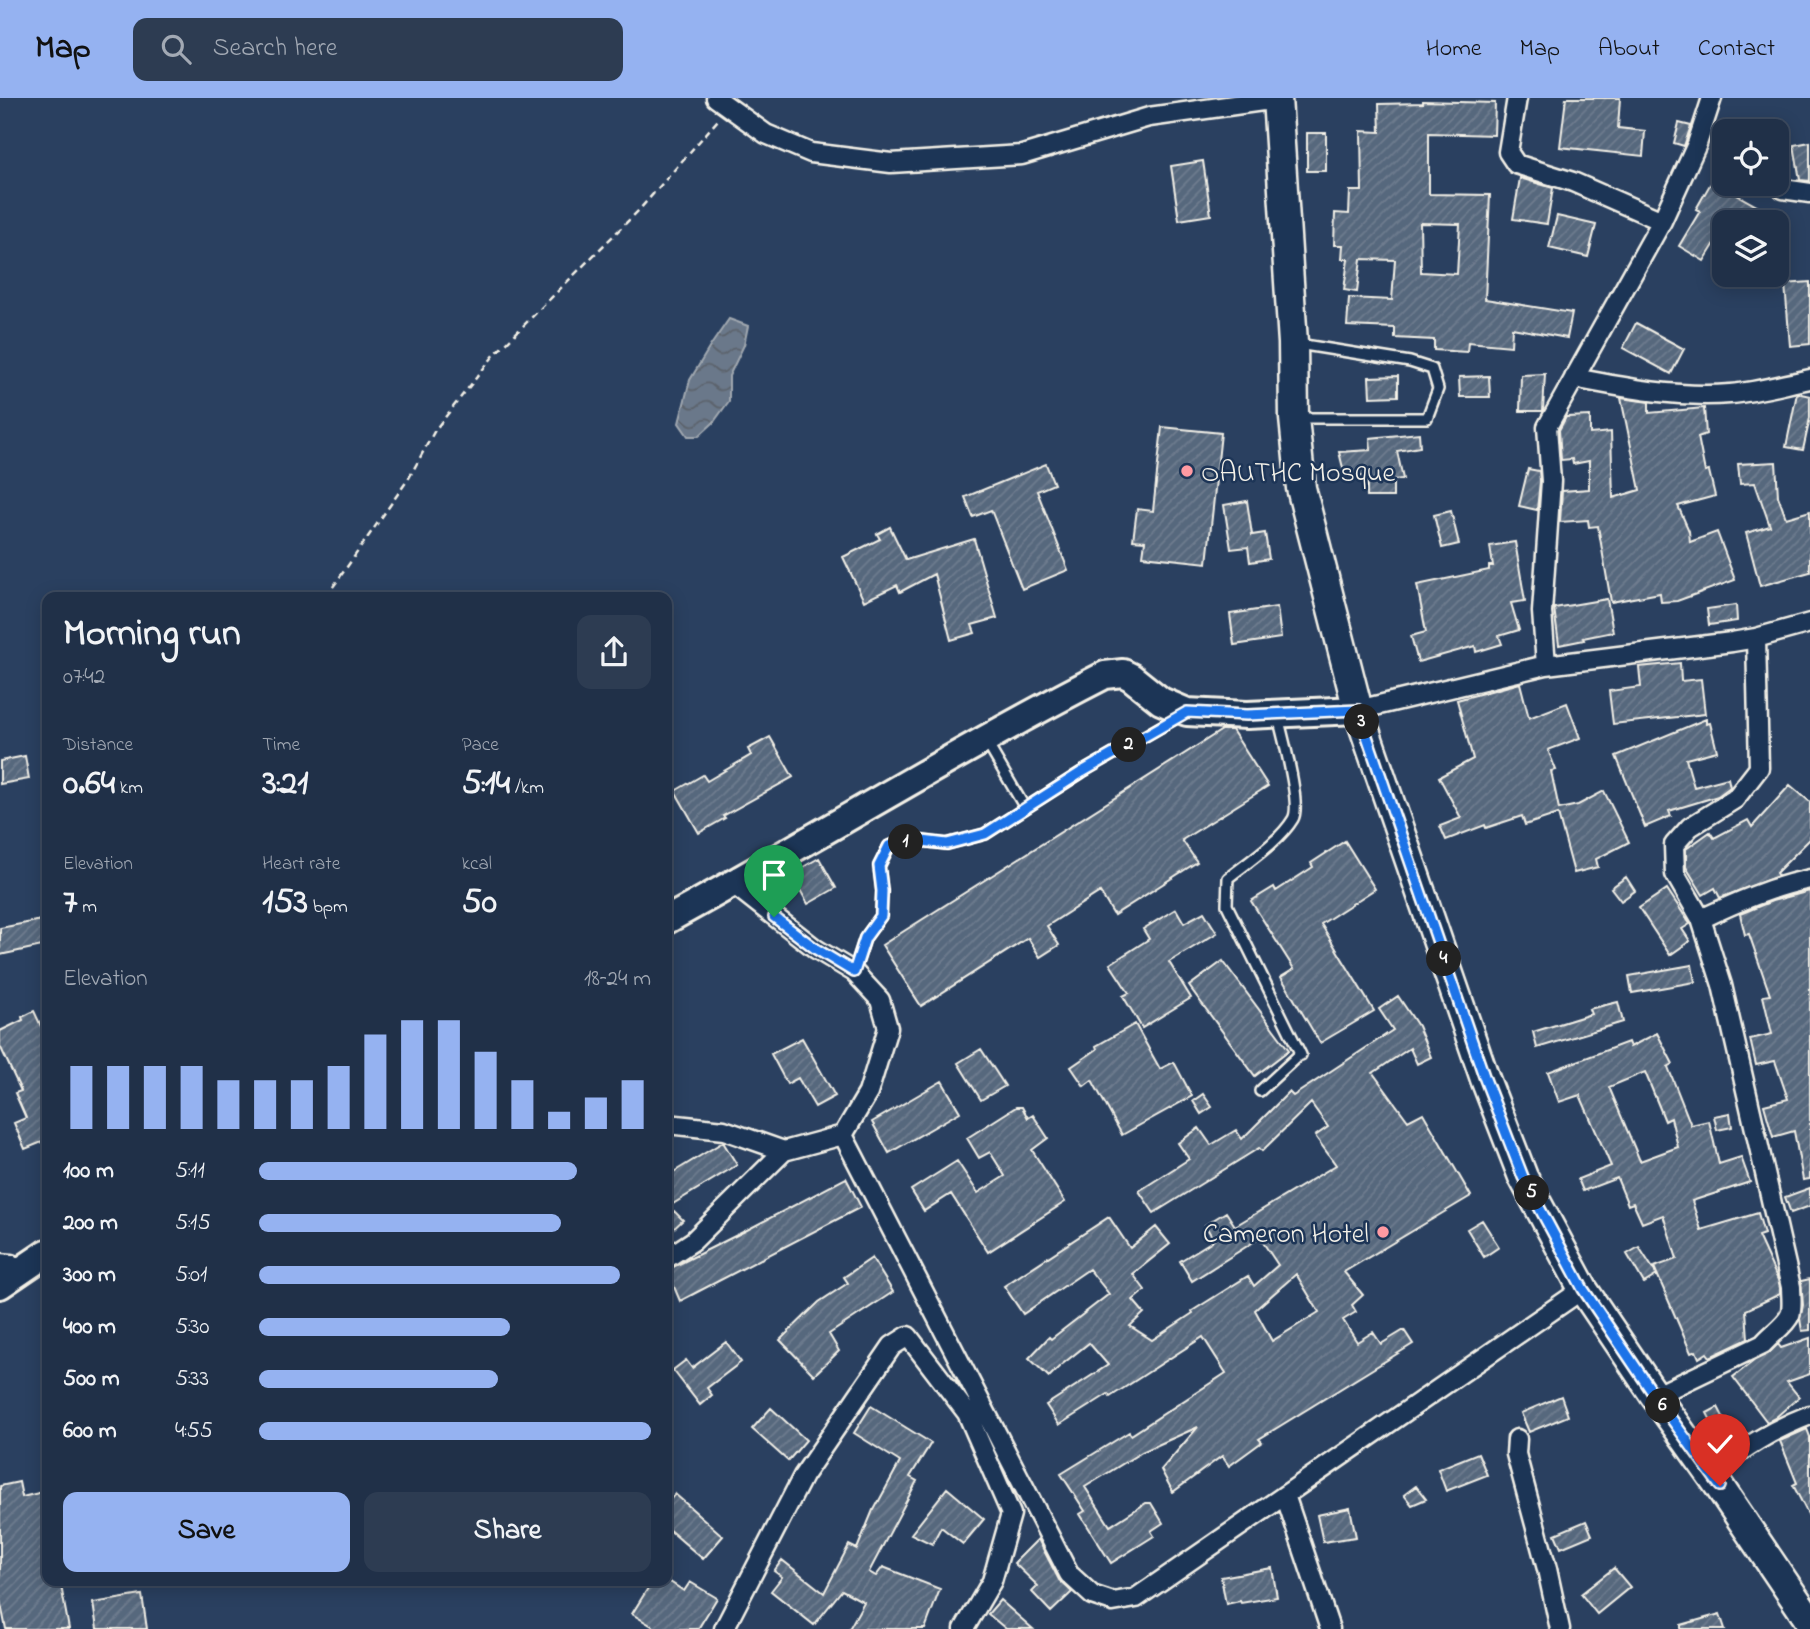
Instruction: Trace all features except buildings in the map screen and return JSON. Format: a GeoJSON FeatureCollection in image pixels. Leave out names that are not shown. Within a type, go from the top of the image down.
{"type":"FeatureCollection","features":[{"type":"Feature","properties":{"kind":"main road"},"geometry":{"type":"LineString","coordinates":[[1277,98],[1293,343],[1294,418],[1301,488],[1358,710],[1485,1079],[1523,1177],[1583,1289],[1810,1621]]}},
{"type":"Feature","properties":{"kind":"street"},"geometry":{"type":"LineString","coordinates":[[722,103],[766,134],[811,153],[891,163],[1022,155],[1149,117],[1277,98]]}},
{"type":"Feature","properties":{"kind":"street"},"geometry":{"type":"LineString","coordinates":[[1517,98],[1508,152],[1516,163],[1573,182],[1662,221]]}},
{"type":"Feature","properties":{"kind":"street"},"geometry":{"type":"LineString","coordinates":[[1546,665],[1542,612],[1551,481],[1547,426],[1662,221],[1697,144],[1712,98]]}},
{"type":"Feature","properties":{"kind":"street"},"geometry":{"type":"LineString","coordinates":[[1789,190],[1810,193]]}},
{"type":"Feature","properties":{"kind":"street"},"geometry":{"type":"LineString","coordinates":[[1574,378],[1666,394],[1731,394],[1810,379]]}},
{"type":"Feature","properties":{"kind":"street"},"geometry":{"type":"LineString","coordinates":[[672,917],[984,740],[1105,675],[1123,673],[1161,701],[1187,712],[1247,715],[1358,710],[1546,665],[1756,638],[1810,623]]}},
{"type":"Feature","properties":{"kind":"street"},"geometry":{"type":"LineString","coordinates":[[1655,1396],[1763,1344],[1784,1324],[1791,1313],[1791,1287],[1721,985],[1701,919],[1675,874],[1674,845],[1690,827],[1735,799],[1759,768],[1756,638]]}},
{"type":"Feature","properties":{"kind":"street"},"geometry":{"type":"LineString","coordinates":[[1701,919],[1747,897],[1810,878]]}},
{"type":"Feature","properties":{"kind":"street"},"geometry":{"type":"LineString","coordinates":[[672,1255],[693,1241],[784,1152],[843,1135],[868,1093],[888,1028],[880,1000],[854,972],[816,949],[733,884]]}},
{"type":"Feature","properties":{"kind":"street"},"geometry":{"type":"LineString","coordinates":[[672,1125],[724,1130],[784,1152]]}},
{"type":"Feature","properties":{"kind":"street"},"geometry":{"type":"LineString","coordinates":[[843,1135],[1069,1574],[1092,1595],[1113,1601],[1136,1598],[1583,1289]]}},
{"type":"Feature","properties":{"kind":"street"},"geometry":{"type":"LineString","coordinates":[[724,1629],[803,1476],[892,1346],[908,1336],[967,1413],[1011,1514],[992,1580],[964,1629]]}},
{"type":"Feature","properties":{"kind":"street"},"geometry":{"type":"LineString","coordinates":[[1710,1473],[1743,1448],[1810,1415]]}},
{"type":"Feature","properties":{"kind":"street"},"geometry":{"type":"LineString","coordinates":[[1517,1439],[1516,1454],[1560,1629]]}},
{"type":"Feature","properties":{"kind":"street"},"geometry":{"type":"LineString","coordinates":[[1285,1495],[1330,1629]]}},
{"type":"Feature","properties":{"kind":"lane"},"geometry":{"type":"LineString","coordinates":[[1293,343],[1410,362],[1432,369],[1438,389],[1427,418],[1294,418]]}},
{"type":"Feature","properties":{"kind":"lane"},"geometry":{"type":"LineString","coordinates":[[854,972],[865,938],[881,916],[879,866],[889,846],[914,840],[947,844],[985,834],[1082,772],[1187,712]]}},
{"type":"Feature","properties":{"kind":"lane"},"geometry":{"type":"LineString","coordinates":[[1260,1091],[1300,1055],[1227,905],[1228,878],[1272,844],[1295,817],[1296,798],[1278,714]]}},
{"type":"Feature","properties":{"kind":"lane"},"geometry":{"type":"LineString","coordinates":[[984,740],[1025,808]]}},
{"type":"Feature","properties":{"kind":"path"},"geometry":{"type":"LineString","coordinates":[[329,592],[409,478],[435,430],[495,354],[639,210],[722,103]]}},
{"type":"Feature","properties":{"kind":"water"},"geometry":{"type":"Polygon","coordinates":[[[729,319],[748,326],[744,345],[729,376],[729,401],[713,423],[699,436],[688,436],[679,423],[690,380],[729,319]]]}},
{"type":"Feature","properties":{"kind":"place","name":"OAUTHC Mosque"},"geometry":{"type":"Point","coordinates":[1187,471]}},
{"type":"Feature","properties":{"kind":"place","name":"Cameron Hotel"},"geometry":{"type":"Point","coordinates":[1383,1232]}},
{"type":"Feature","properties":{"kind":"route"},"geometry":{"type":"LineString","coordinates":[[774,917],[816,949],[854,972],[865,938],[881,916],[879,866],[889,846],[914,840],[947,844],[985,834],[1082,772],[1187,712],[1247,715],[1358,710],[1485,1079],[1523,1177],[1583,1289],[1720,1486]]}}]}
